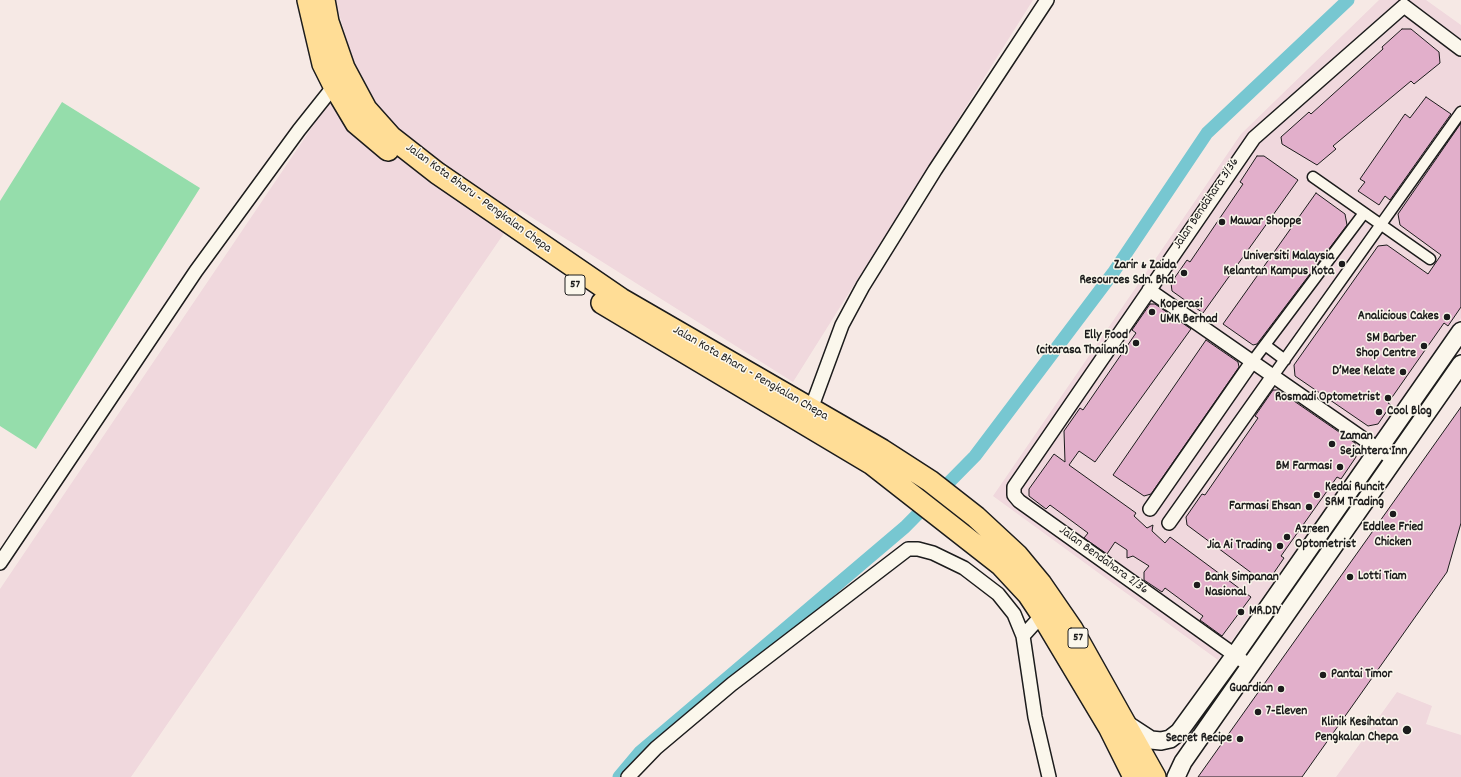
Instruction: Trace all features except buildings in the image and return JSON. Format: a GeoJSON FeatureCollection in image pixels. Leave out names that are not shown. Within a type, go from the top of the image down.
{"type":"FeatureCollection","features":[{"type":"Feature","properties":{"kind":"main road","name":"Jalan Kota Bharu - Pengkalan Chepa"},"geometry":{"type":"LineString","coordinates":[[308,0],[323,64],[356,123],[425,180],[545,265],[639,327],[872,464],[1000,565],[1028,594],[1042,615],[1109,727],[1134,777]]}},
{"type":"Feature","properties":{"kind":"main road","name":"Jalan Kota Bharu - Pengkalan Chepa"},"geometry":{"type":"LineString","coordinates":[[324,0],[328,22],[344,68],[366,109],[391,137],[437,173],[616,296],[882,450],[930,481],[976,517],[1017,555],[1041,584],[1072,629],[1155,777]]}},
{"type":"Feature","properties":{"kind":"street"},"geometry":{"type":"LineString","coordinates":[[811,409],[842,325],[863,286],[935,170],[1047,0]]}},
{"type":"Feature","properties":{"kind":"street","name":"Jalan Bendahara 3/36"},"geometry":{"type":"LineString","coordinates":[[1049,436],[1254,138],[1404,6],[1461,48]]}},
{"type":"Feature","properties":{"kind":"street"},"geometry":{"type":"LineString","coordinates":[[0,563],[196,271],[299,130],[334,86]]}},
{"type":"Feature","properties":{"kind":"street"},"geometry":{"type":"LineString","coordinates":[[1169,523],[1461,112]]}},
{"type":"Feature","properties":{"kind":"street"},"geometry":{"type":"LineString","coordinates":[[1313,177],[1430,259]]}},
{"type":"Feature","properties":{"kind":"street"},"geometry":{"type":"LineString","coordinates":[[1150,509],[1252,362],[1364,213]]}},
{"type":"Feature","properties":{"kind":"street"},"geometry":{"type":"LineString","coordinates":[[1149,290],[1394,460]]}},
{"type":"Feature","properties":{"kind":"street"},"geometry":{"type":"LineString","coordinates":[[1124,722],[1151,740],[1170,740],[1179,732],[1235,655],[1461,331]]}},
{"type":"Feature","properties":{"kind":"street"},"geometry":{"type":"LineString","coordinates":[[1265,345],[1285,360]]}},
{"type":"Feature","properties":{"kind":"street"},"geometry":{"type":"LineString","coordinates":[[1176,777],[1184,762],[1250,666],[1461,364]]}},
{"type":"Feature","properties":{"kind":"street","name":"Jalan Bendahara 2/36"},"geometry":{"type":"LineString","coordinates":[[1049,436],[1014,487],[1014,495],[1019,501],[1250,666]]}},
{"type":"Feature","properties":{"kind":"street"},"geometry":{"type":"LineString","coordinates":[[628,777],[656,748],[732,684],[908,549],[918,549],[933,553],[964,568],[998,594],[1014,614],[1023,636],[1035,717],[1049,777]]}},
{"type":"Feature","properties":{"kind":"street"},"geometry":{"type":"LineString","coordinates":[[1023,636],[1042,615]]}},
{"type":"Feature","properties":{"kind":"shaded area"},"geometry":{"type":"Polygon","coordinates":[[[335,0],[1033,0],[793,382],[520,210],[131,777],[0,777],[0,589],[354,65],[335,0]]]}},
{"type":"Feature","properties":{"kind":"shaded area"},"geometry":{"type":"Polygon","coordinates":[[[1379,0],[1426,0],[1461,25],[1461,318],[1218,660],[993,496],[1241,134],[1379,0]]]}},
{"type":"Feature","properties":{"kind":"shaded area","name":"Klinik Kesihatan Pengkalan Chepa"},"geometry":{"type":"Polygon","coordinates":[[[1397,692],[1432,706],[1426,724],[1461,735],[1461,777],[1336,777],[1397,692]]]}},
{"type":"Feature","properties":{"kind":"green space"},"geometry":{"type":"Polygon","coordinates":[[[62,102],[200,188],[36,449],[0,426],[0,201],[62,102]]]}},
{"type":"Feature","properties":{"kind":"waterway"},"geometry":{"type":"LineString","coordinates":[[619,777],[640,752],[905,527],[975,456],[1113,273],[1207,133],[1348,0]]}},
{"type":"Feature","properties":{"kind":"place","name":"Mawar Shoppe"},"geometry":{"type":"Point","coordinates":[1222,222]}},
{"type":"Feature","properties":{"kind":"place","name":"Universiti Malaysia Kelantan Kampus Kota"},"geometry":{"type":"Point","coordinates":[1342,264]}},
{"type":"Feature","properties":{"kind":"place","name":"Zarir & Zaida Resources Sdn. Bhd."},"geometry":{"type":"Point","coordinates":[1184,273]}},
{"type":"Feature","properties":{"kind":"place","name":"Koperasi UMK Berhad"},"geometry":{"type":"Point","coordinates":[1152,312]}},
{"type":"Feature","properties":{"kind":"place","name":"Analicious Cakes"},"geometry":{"type":"Point","coordinates":[1447,317]}},
{"type":"Feature","properties":{"kind":"place","name":"Elly Food (citarasa Thailand)"},"geometry":{"type":"Point","coordinates":[1136,343]}},
{"type":"Feature","properties":{"kind":"place","name":"SM Barber Shop Centre"},"geometry":{"type":"Point","coordinates":[1424,346]}},
{"type":"Feature","properties":{"kind":"place","name":"D’Mee Kelate"},"geometry":{"type":"Point","coordinates":[1403,372]}},
{"type":"Feature","properties":{"kind":"place","name":"Rosmadi Optometrist"},"geometry":{"type":"Point","coordinates":[1388,398]}},
{"type":"Feature","properties":{"kind":"place","name":"Cool Blog"},"geometry":{"type":"Point","coordinates":[1379,412]}},
{"type":"Feature","properties":{"kind":"place","name":"Zaman Sejahtera Inn"},"geometry":{"type":"Point","coordinates":[1332,444]}},
{"type":"Feature","properties":{"kind":"place","name":"BM Farmasi"},"geometry":{"type":"Point","coordinates":[1340,467]}},
{"type":"Feature","properties":{"kind":"place","name":"Kedai Runcit SRM Trading"},"geometry":{"type":"Point","coordinates":[1317,495]}},
{"type":"Feature","properties":{"kind":"place","name":"Farmasi Ehsan"},"geometry":{"type":"Point","coordinates":[1309,507]}},
{"type":"Feature","properties":{"kind":"place","name":"Eddlee Fried Chicken"},"geometry":{"type":"Point","coordinates":[1393,514]}},
{"type":"Feature","properties":{"kind":"place","name":"Azreen Optometrist"},"geometry":{"type":"Point","coordinates":[1287,537]}},
{"type":"Feature","properties":{"kind":"place","name":"Jia Ai Trading"},"geometry":{"type":"Point","coordinates":[1280,546]}},
{"type":"Feature","properties":{"kind":"place","name":"Lotti Tiam"},"geometry":{"type":"Point","coordinates":[1350,577]}},
{"type":"Feature","properties":{"kind":"place","name":"Bank Simpanan Nasional"},"geometry":{"type":"Point","coordinates":[1197,585]}},
{"type":"Feature","properties":{"kind":"place","name":"MR.DIY"},"geometry":{"type":"Point","coordinates":[1241,612]}},
{"type":"Feature","properties":{"kind":"place","name":"Pantai Timor"},"geometry":{"type":"Point","coordinates":[1323,675]}},
{"type":"Feature","properties":{"kind":"place","name":"Guardian"},"geometry":{"type":"Point","coordinates":[1281,689]}},
{"type":"Feature","properties":{"kind":"place","name":"7-Eleven"},"geometry":{"type":"Point","coordinates":[1258,712]}},
{"type":"Feature","properties":{"kind":"place","name":"Klinik Kesihatan Pengkalan Chepa"},"geometry":{"type":"Point","coordinates":[1407,730]}},
{"type":"Feature","properties":{"kind":"place","name":"Secret Recipe"},"geometry":{"type":"Point","coordinates":[1240,739]}}]}
